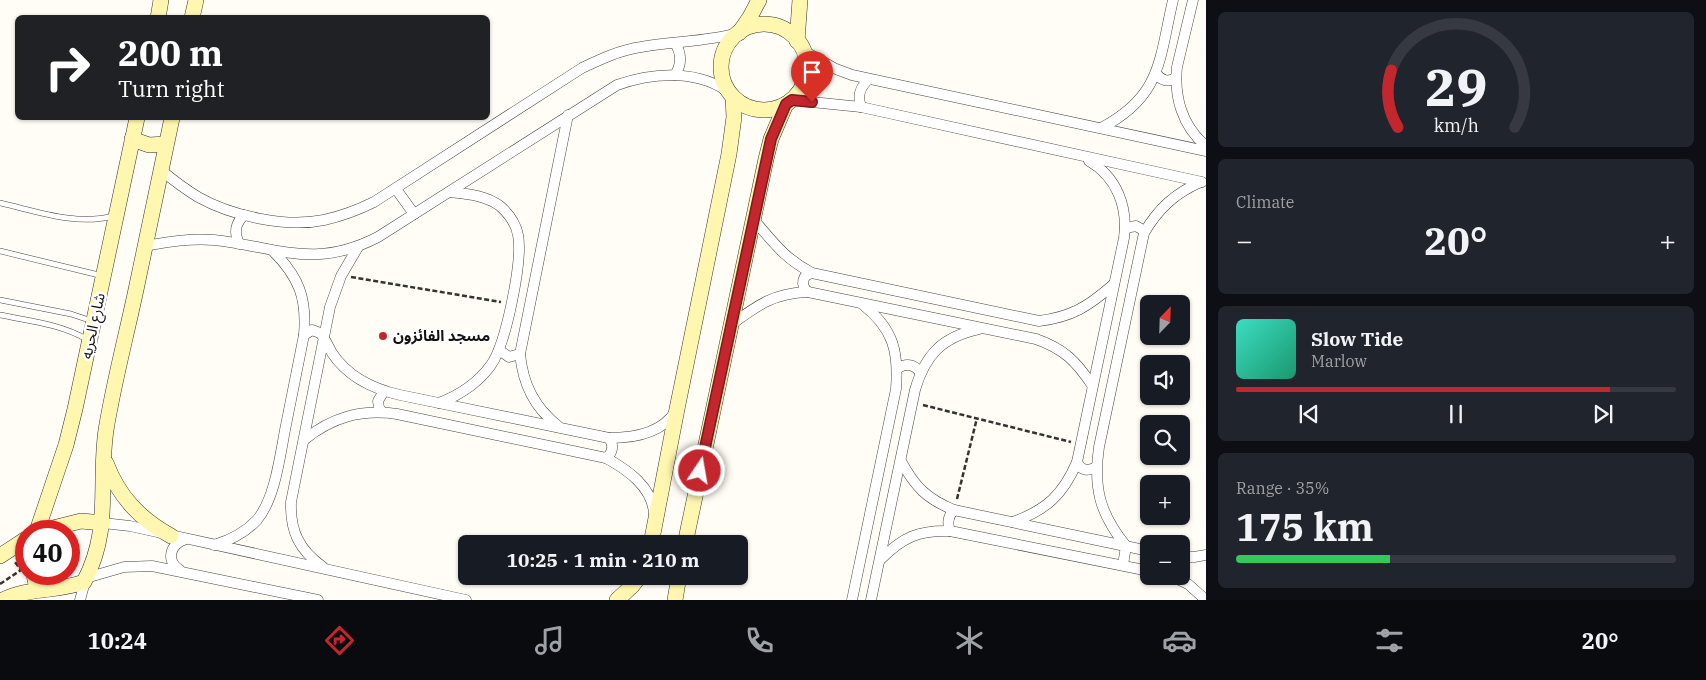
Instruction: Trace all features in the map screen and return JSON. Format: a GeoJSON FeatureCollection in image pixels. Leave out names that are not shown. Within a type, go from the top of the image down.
{"type":"FeatureCollection","features":[{"type":"Feature","properties":{"kind":"street"},"geometry":{"type":"LineString","coordinates":[[158,15],[161,0]]}},
{"type":"Feature","properties":{"kind":"street"},"geometry":{"type":"LineString","coordinates":[[193,15],[196,0]]}},
{"type":"Feature","properties":{"kind":"street"},"geometry":{"type":"LineString","coordinates":[[654,535],[677,410],[730,154],[734,117],[732,96],[724,80],[721,63],[730,41],[750,17],[758,0]]}},
{"type":"Feature","properties":{"kind":"street"},"geometry":{"type":"LineString","coordinates":[[145,246],[192,240],[212,240],[294,255],[316,255],[358,246],[378,237],[568,115],[618,85],[635,79],[675,75],[707,81],[722,87],[740,103],[758,110],[777,108],[789,102],[798,94],[806,78],[807,69],[800,46],[800,0]]}},
{"type":"Feature","properties":{"kind":"street"},"geometry":{"type":"LineString","coordinates":[[1165,0],[1170,12]]}},
{"type":"Feature","properties":{"kind":"street"},"geometry":{"type":"LineString","coordinates":[[1101,128],[1119,119],[1135,106],[1147,91],[1156,73],[1173,0]]}},
{"type":"Feature","properties":{"kind":"street"},"geometry":{"type":"LineString","coordinates":[[1192,0],[1176,77],[1178,100],[1185,120],[1198,139],[1206,146]]}},
{"type":"Feature","properties":{"kind":"street"},"geometry":{"type":"LineString","coordinates":[[161,170],[200,198],[244,215],[294,223],[322,221],[349,214],[374,202],[582,68],[600,59],[640,47],[721,38],[754,26],[770,25],[790,33],[800,46],[836,69],[852,75],[1206,151]]}},
{"type":"Feature","properties":{"kind":"street"},"geometry":{"type":"LineString","coordinates":[[675,43],[681,56],[679,69],[675,75]]}},
{"type":"Feature","properties":{"kind":"street"},"geometry":{"type":"LineString","coordinates":[[1156,73],[1165,81],[1173,80],[1176,77]]}},
{"type":"Feature","properties":{"kind":"street"},"geometry":{"type":"LineString","coordinates":[[861,107],[859,92],[863,84],[869,79]]}},
{"type":"Feature","properties":{"kind":"street"},"geometry":{"type":"LineString","coordinates":[[789,102],[861,107],[1204,182]]}},
{"type":"Feature","properties":{"kind":"street"},"geometry":{"type":"LineString","coordinates":[[687,535],[771,139],[789,102]]}},
{"type":"Feature","properties":{"kind":"street"},"geometry":{"type":"LineString","coordinates":[[561,429],[547,417],[531,396],[522,371],[520,354],[568,115]]}},
{"type":"Feature","properties":{"kind":"street","name":"شارع الحريه"},"geometry":{"type":"LineString","coordinates":[[42,520],[66,445],[137,120]]}},
{"type":"Feature","properties":{"kind":"street"},"geometry":{"type":"LineString","coordinates":[[80,600],[86,578],[97,553],[103,522],[104,457],[111,403],[172,120]]}},
{"type":"Feature","properties":{"kind":"street"},"geometry":{"type":"LineString","coordinates":[[132,139],[149,144],[166,144]]}},
{"type":"Feature","properties":{"kind":"street"},"geometry":{"type":"LineString","coordinates":[[1013,522],[1030,516],[1046,506],[1070,479],[1077,462],[1125,228],[1124,210],[1119,193],[1110,178],[1082,156]]}},
{"type":"Feature","properties":{"kind":"street"},"geometry":{"type":"LineString","coordinates":[[1123,566],[1126,546],[1106,518],[1096,484],[1096,467],[1144,234],[1162,207],[1187,188],[1204,182]]}},
{"type":"Feature","properties":{"kind":"street"},"geometry":{"type":"LineString","coordinates":[[396,189],[414,214]]}},
{"type":"Feature","properties":{"kind":"street"},"geometry":{"type":"LineString","coordinates":[[439,403],[455,397],[481,377],[499,350],[510,304],[519,249],[518,233],[511,219],[501,207],[487,198],[449,192]]}},
{"type":"Feature","properties":{"kind":"street"},"geometry":{"type":"LineString","coordinates":[[239,244],[235,231],[236,225],[244,215]]}},
{"type":"Feature","properties":{"kind":"street"},"geometry":{"type":"LineString","coordinates":[[754,220],[786,257],[812,273],[1039,321],[1071,315],[1086,308],[1114,284]]}},
{"type":"Feature","properties":{"kind":"street"},"geometry":{"type":"LineString","coordinates":[[1125,228],[1136,226],[1144,234]]}},
{"type":"Feature","properties":{"kind":"street"},"geometry":{"type":"LineString","coordinates":[[328,570],[314,561],[303,549],[295,534],[290,518],[291,502],[334,292],[358,246]]}},
{"type":"Feature","properties":{"kind":"street"},"geometry":{"type":"LineString","coordinates":[[212,546],[245,532],[257,519],[267,504],[280,458],[306,316],[297,280],[286,264],[273,251]]}},
{"type":"Feature","properties":{"kind":"street"},"geometry":{"type":"LineString","coordinates":[[808,292],[803,287],[803,280],[806,275],[812,273]]}},
{"type":"Feature","properties":{"kind":"street"},"geometry":{"type":"LineString","coordinates":[[732,324],[761,303],[776,296],[791,292],[808,292],[1036,339],[1060,350],[1071,358],[1092,385]]}},
{"type":"Feature","properties":{"kind":"street"},"geometry":{"type":"LineString","coordinates":[[852,600],[896,389],[898,368],[896,352],[890,338],[877,318],[859,302]]}},
{"type":"Feature","properties":{"kind":"street"},"geometry":{"type":"LineString","coordinates":[[1036,339],[1041,333],[1039,321]]}},
{"type":"Feature","properties":{"kind":"street"},"geometry":{"type":"LineString","coordinates":[[871,600],[912,402],[920,372],[939,347],[952,338],[982,328]]}},
{"type":"Feature","properties":{"kind":"street"},"geometry":{"type":"LineString","coordinates":[[304,335],[309,331],[315,330],[320,332],[342,366],[362,381],[384,391],[561,429],[609,438],[625,438],[641,435],[656,429],[670,420],[677,410]]}},
{"type":"Feature","properties":{"kind":"street"},"geometry":{"type":"LineString","coordinates":[[499,350],[509,356],[520,354]]}},
{"type":"Feature","properties":{"kind":"street"},"geometry":{"type":"LineString","coordinates":[[898,368],[910,365],[920,372]]}},
{"type":"Feature","properties":{"kind":"street"},"geometry":{"type":"LineString","coordinates":[[382,412],[378,401],[384,391]]}},
{"type":"Feature","properties":{"kind":"street"},"geometry":{"type":"LineString","coordinates":[[304,440],[327,423],[340,418],[353,414],[382,412],[606,458],[634,476],[646,489],[654,504],[655,521]]}},
{"type":"Feature","properties":{"kind":"street"},"geometry":{"type":"LineString","coordinates":[[606,458],[613,449],[609,438]]}},
{"type":"Feature","properties":{"kind":"street"},"geometry":{"type":"LineString","coordinates":[[104,457],[122,496],[136,512],[153,526],[179,538]]}},
{"type":"Feature","properties":{"kind":"street"},"geometry":{"type":"LineString","coordinates":[[280,458],[286,464],[291,465],[299,462]]}},
{"type":"Feature","properties":{"kind":"street"},"geometry":{"type":"LineString","coordinates":[[900,461],[909,477],[922,492],[937,503],[954,510],[1140,549]]}},
{"type":"Feature","properties":{"kind":"street"},"geometry":{"type":"LineString","coordinates":[[1077,462],[1085,470],[1096,467]]}},
{"type":"Feature","properties":{"kind":"street"},"geometry":{"type":"LineString","coordinates":[[950,531],[948,527],[949,518],[954,510]]}},
{"type":"Feature","properties":{"kind":"street"},"geometry":{"type":"LineString","coordinates":[[80,521],[130,526],[212,546],[466,600]]}},
{"type":"Feature","properties":{"kind":"street"},"geometry":{"type":"LineString","coordinates":[[880,559],[904,539],[919,533],[935,530],[950,531],[1140,569]]}},
{"type":"Feature","properties":{"kind":"street"},"geometry":{"type":"LineString","coordinates":[[179,538],[171,553],[172,563],[180,570]]}},
{"type":"Feature","properties":{"kind":"street"},"geometry":{"type":"LineString","coordinates":[[1190,557],[1206,555]]}},
{"type":"Feature","properties":{"kind":"street"},"geometry":{"type":"LineString","coordinates":[[3,600],[15,594],[36,595],[69,587],[84,582],[86,578],[138,565],[180,570],[318,600]]}},
{"type":"Feature","properties":{"kind":"street"},"geometry":{"type":"LineString","coordinates":[[617,600],[633,585]]}},
{"type":"Feature","properties":{"kind":"street"},"geometry":{"type":"LineString","coordinates":[[636,600],[639,585]]}},
{"type":"Feature","properties":{"kind":"street"},"geometry":{"type":"LineString","coordinates":[[675,600],[678,585]]}},
{"type":"Feature","properties":{"kind":"street"},"geometry":{"type":"LineString","coordinates":[[682,585],[689,600]]}},
{"type":"Feature","properties":{"kind":"street"},"geometry":{"type":"LineString","coordinates":[[1189,585],[1206,600]]}},
{"type":"Feature","properties":{"kind":"lane"},"geometry":{"type":"LineString","coordinates":[[0,203],[76,219],[91,220],[116,215]]}},
{"type":"Feature","properties":{"kind":"lane"},"geometry":{"type":"LineString","coordinates":[[0,251],[103,276]]}},
{"type":"Feature","properties":{"kind":"lane"},"geometry":{"type":"LineString","coordinates":[[0,300],[71,314],[94,321]]}},
{"type":"Feature","properties":{"kind":"lane"},"geometry":{"type":"LineString","coordinates":[[0,315],[55,326],[89,341]]}},
{"type":"Feature","properties":{"kind":"path"},"geometry":{"type":"LineString","coordinates":[[341,276],[510,304]]}},
{"type":"Feature","properties":{"kind":"path"},"geometry":{"type":"LineString","coordinates":[[912,402],[1080,444]]}},
{"type":"Feature","properties":{"kind":"path"},"geometry":{"type":"LineString","coordinates":[[954,510],[977,418]]}},
{"type":"Feature","properties":{"kind":"path"},"geometry":{"type":"LineString","coordinates":[[0,584],[21,570],[7,558]]}},
{"type":"Feature","properties":{"kind":"place","name":"مسجد الفائزون"},"geometry":{"type":"Point","coordinates":[383,336]}},
{"type":"Feature","properties":{"kind":"route"},"geometry":{"type":"LineString","coordinates":[[700,471],[771,139],[786,104],[792,100],[812,102]]}}]}
